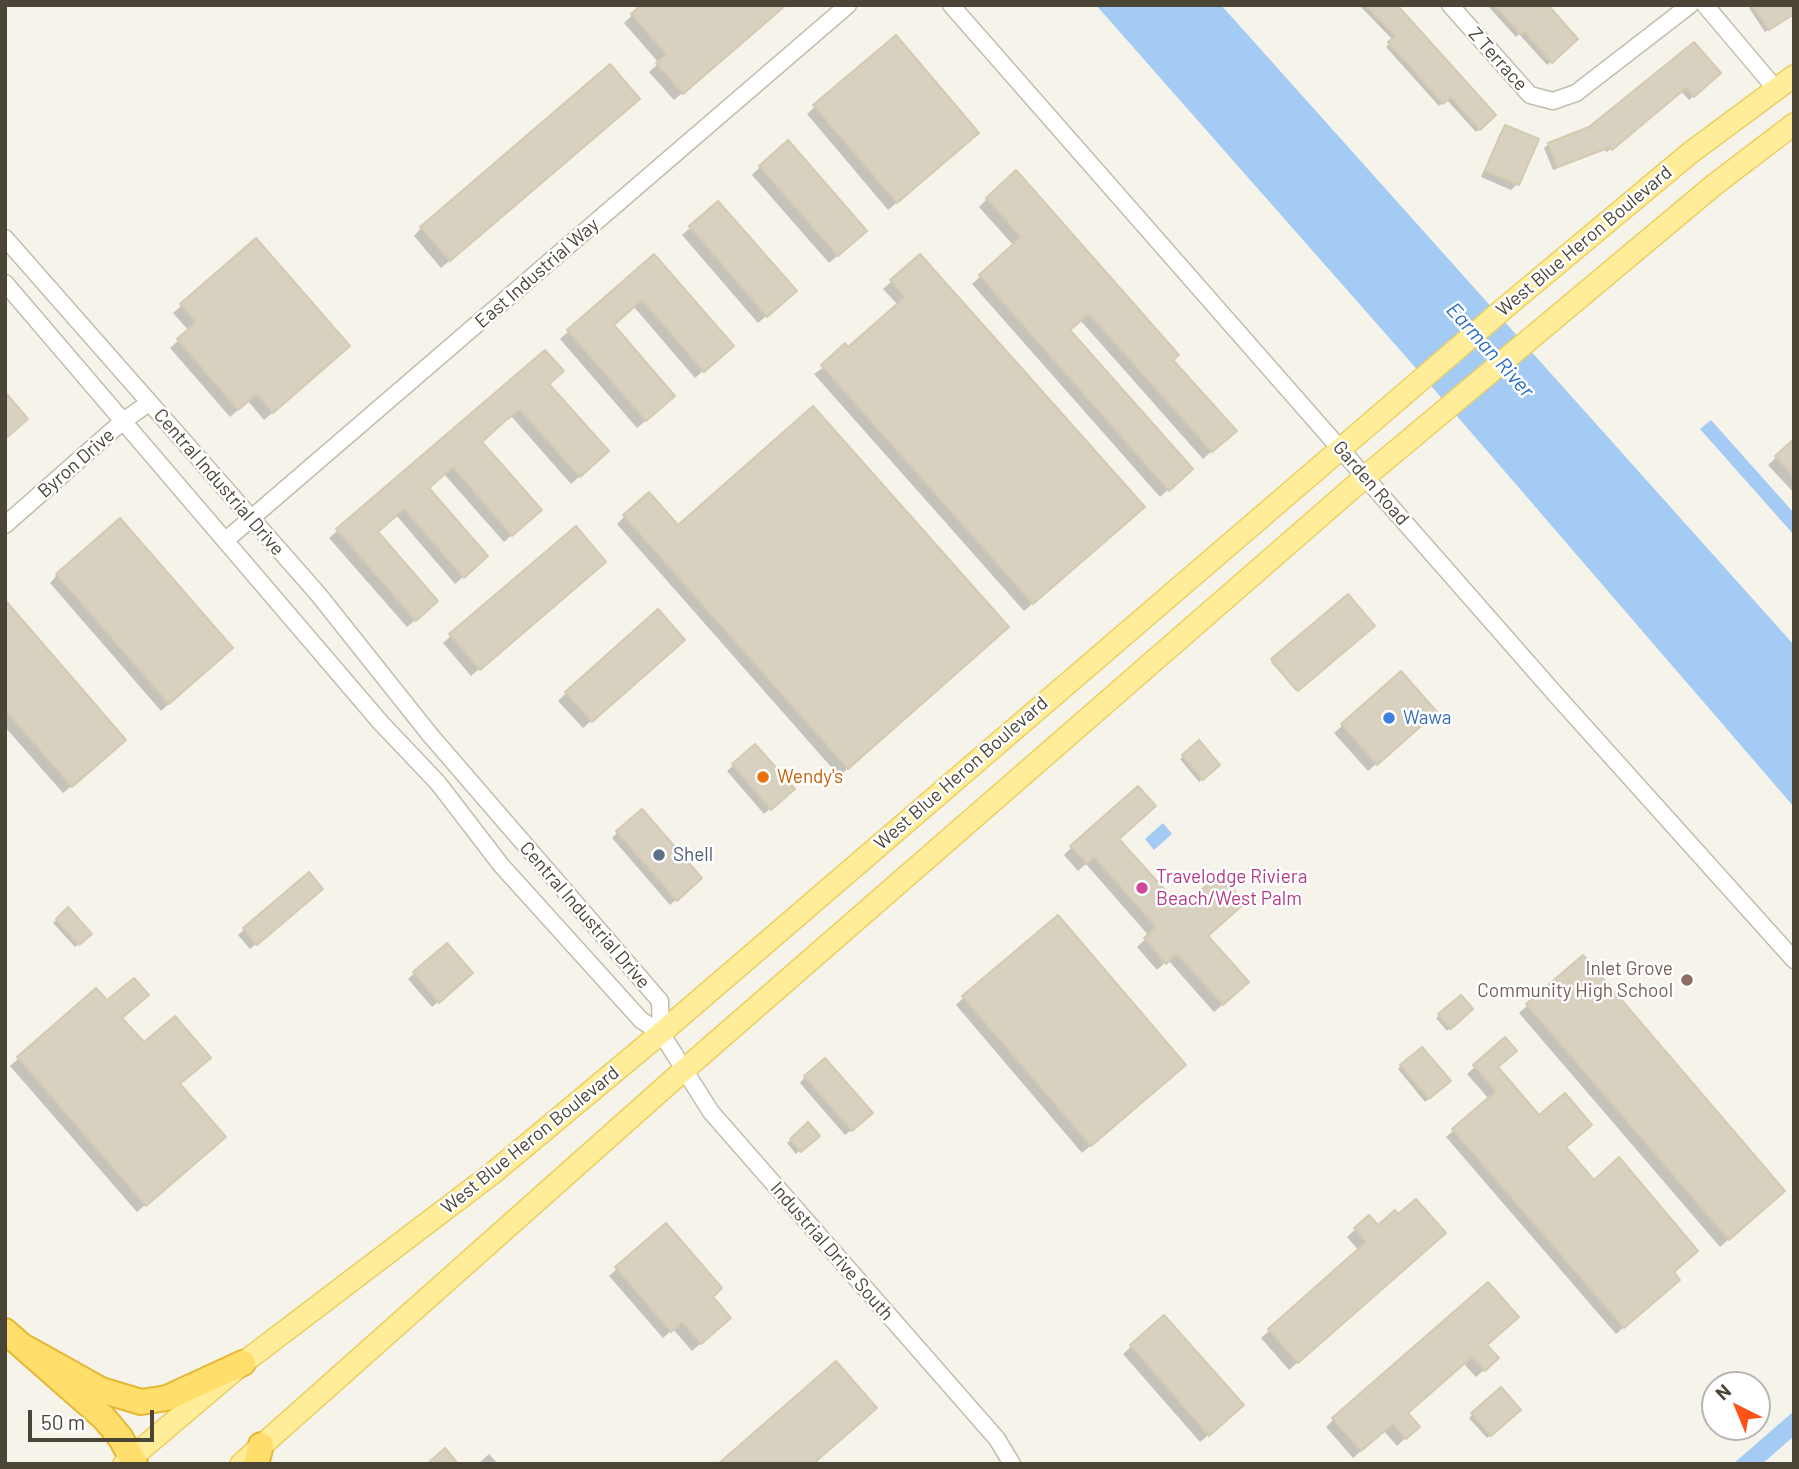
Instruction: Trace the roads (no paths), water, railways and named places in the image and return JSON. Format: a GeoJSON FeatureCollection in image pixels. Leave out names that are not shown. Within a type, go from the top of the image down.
{"type":"FeatureCollection","features":[{"type":"Feature","properties":{"kind":"highway"},"geometry":{"type":"LineString","coordinates":[[5,1331],[104,1418],[130,1461]]}},
{"type":"Feature","properties":{"kind":"highway"},"geometry":{"type":"LineString","coordinates":[[26,1348],[101,1390],[141,1402],[167,1398],[243,1363]]}},
{"type":"Feature","properties":{"kind":"main road","name":"West Blue Heron Boulevard"},"geometry":{"type":"LineString","coordinates":[[130,1461],[243,1363],[492,1173],[661,1033],[1507,305],[1690,153],[1794,76]]}},
{"type":"Feature","properties":{"kind":"main road","name":"West Blue Heron Boulevard"},"geometry":{"type":"LineString","coordinates":[[241,1464],[259,1455],[684,1070],[1365,477],[1532,334],[1714,185],[1794,124]]}},
{"type":"Feature","properties":{"kind":"street","name":"East Industrial Way"},"geometry":{"type":"LineString","coordinates":[[226,540],[848,5]]}},
{"type":"Feature","properties":{"kind":"street","name":"Garden Road"},"geometry":{"type":"LineString","coordinates":[[951,5],[1794,960]]}},
{"type":"Feature","properties":{"kind":"street","name":"Z Terrace"},"geometry":{"type":"LineString","coordinates":[[1450,5],[1530,95],[1553,102],[1576,93],[1690,5]]}},
{"type":"Feature","properties":{"kind":"street"},"geometry":{"type":"LineString","coordinates":[[1705,5],[1775,88]]}},
{"type":"Feature","properties":{"kind":"street","name":"Central Industrial Drive"},"geometry":{"type":"LineString","coordinates":[[5,238],[318,594],[446,753],[660,1001],[661,1033]]}},
{"type":"Feature","properties":{"kind":"street","name":"Central Industrial Drive"},"geometry":{"type":"LineString","coordinates":[[5,283],[381,723],[438,783],[501,864],[641,1020],[661,1033]]}},
{"type":"Feature","properties":{"kind":"street","name":"Byron Drive"},"geometry":{"type":"LineString","coordinates":[[5,525],[123,421],[149,403]]}},
{"type":"Feature","properties":{"kind":"street","name":"Industrial Drive South"},"geometry":{"type":"LineString","coordinates":[[661,1033],[711,1112],[997,1439],[1012,1464]]}},
{"type":"Feature","properties":{"kind":"water","name":"Earman River"},"geometry":{"type":"Polygon","coordinates":[[[1096,5],[1221,5],[1794,645],[1794,807],[1407,358],[1096,5]]]}},
{"type":"Feature","properties":{"kind":"water"},"geometry":{"type":"Polygon","coordinates":[[[1711,420],[1794,513],[1794,535],[1700,429],[1711,420]]]}},
{"type":"Feature","properties":{"kind":"water"},"geometry":{"type":"Polygon","coordinates":[[[1163,823],[1172,834],[1154,850],[1145,839],[1163,823]]]}},
{"type":"Feature","properties":{"kind":"water"},"geometry":{"type":"Polygon","coordinates":[[[1794,1411],[1794,1436],[1762,1464],[1733,1464],[1759,1441],[1771,1441],[1771,1431],[1794,1411]]]}},
{"type":"Feature","properties":{"kind":"place","name":"Wawa"},"geometry":{"type":"Point","coordinates":[1389,718]}},
{"type":"Feature","properties":{"kind":"place","name":"Wendy's"},"geometry":{"type":"Point","coordinates":[763,777]}},
{"type":"Feature","properties":{"kind":"place","name":"Shell"},"geometry":{"type":"Point","coordinates":[659,855]}},
{"type":"Feature","properties":{"kind":"place","name":"Travelodge Riviera Beach/West Palm"},"geometry":{"type":"Point","coordinates":[1142,888]}},
{"type":"Feature","properties":{"kind":"place","name":"Inlet Grove Community High School"},"geometry":{"type":"Point","coordinates":[1687,980]}}]}
